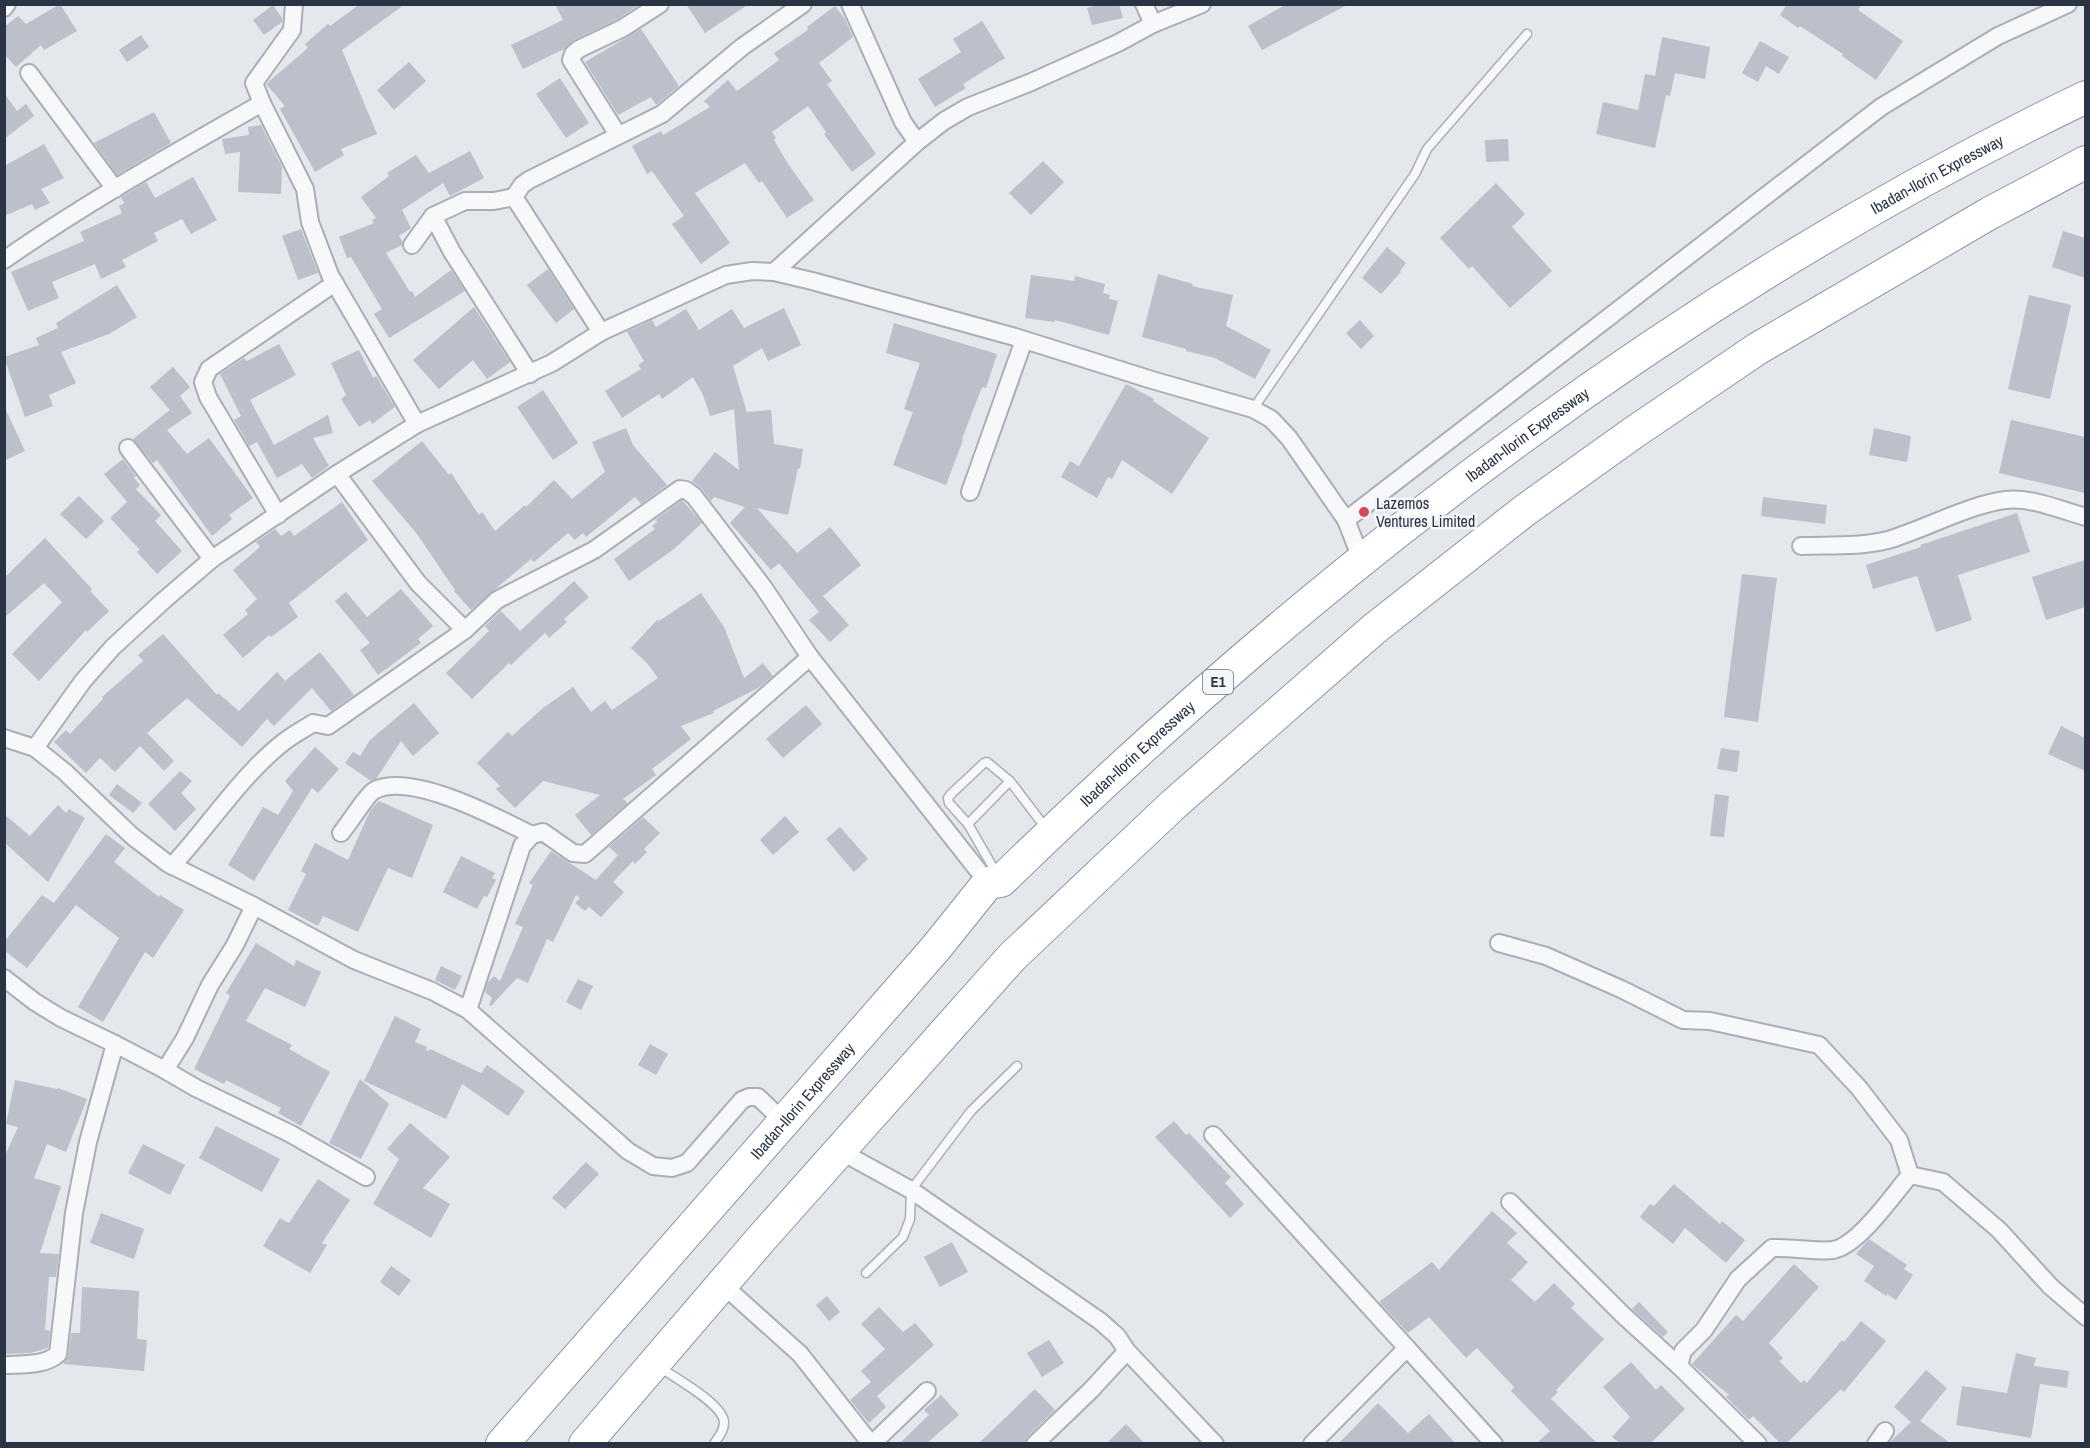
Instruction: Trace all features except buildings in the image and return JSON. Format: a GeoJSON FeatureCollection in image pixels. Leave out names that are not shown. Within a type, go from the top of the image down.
{"type":"FeatureCollection","features":[{"type":"Feature","properties":{"kind":"highway","name":"Ibadan-Ilorin Expressway"},"geometry":{"type":"LineString","coordinates":[[502,1443],[994,882],[1050,834],[1179,715],[1362,561],[1591,387],[1734,292],[1881,204],[1987,145],[2085,98]]}},
{"type":"Feature","properties":{"kind":"highway"},"geometry":{"type":"LineString","coordinates":[[585,1443],[722,1284],[1012,957],[1252,735],[1374,629],[1524,511],[1633,433],[1757,349],[1990,213],[2085,162]]}},
{"type":"Feature","properties":{"kind":"street"},"geometry":{"type":"LineString","coordinates":[[618,135],[571,60],[573,54],[579,49],[623,28],[660,4]]}},
{"type":"Feature","properties":{"kind":"street"},"geometry":{"type":"LineString","coordinates":[[412,245],[433,216],[465,201],[494,201],[514,197],[522,185],[529,180],[662,114],[742,47],[803,4]]}},
{"type":"Feature","properties":{"kind":"street"},"geometry":{"type":"LineString","coordinates":[[850,4],[903,122],[917,142]]}},
{"type":"Feature","properties":{"kind":"street"},"geometry":{"type":"LineString","coordinates":[[1144,4],[1153,24]]}},
{"type":"Feature","properties":{"kind":"street"},"geometry":{"type":"LineString","coordinates":[[774,272],[917,142],[944,121],[968,107],[1029,83],[1118,43],[1153,24],[1202,4]]}},
{"type":"Feature","properties":{"kind":"street"},"geometry":{"type":"LineString","coordinates":[[1346,520],[1881,107],[1998,36],[2068,4]]}},
{"type":"Feature","properties":{"kind":"street"},"geometry":{"type":"LineString","coordinates":[[296,5],[292,30],[254,82],[262,103],[305,189],[310,222],[335,283],[417,424]]}},
{"type":"Feature","properties":{"kind":"street"},"geometry":{"type":"LineString","coordinates":[[29,73],[115,189]]}},
{"type":"Feature","properties":{"kind":"street"},"geometry":{"type":"LineString","coordinates":[[4,260],[42,233],[262,103]]}},
{"type":"Feature","properties":{"kind":"street"},"geometry":{"type":"LineString","coordinates":[[514,197],[601,332]]}},
{"type":"Feature","properties":{"kind":"street"},"geometry":{"type":"LineString","coordinates":[[433,216],[452,252],[530,374]]}},
{"type":"Feature","properties":{"kind":"street"},"geometry":{"type":"LineString","coordinates":[[35,748],[83,681],[113,647],[212,559],[337,474],[417,424],[552,363],[601,332],[726,275],[752,271],[774,272],[1024,340],[1253,409],[1272,419],[1289,438],[1346,520],[1362,561]]}},
{"type":"Feature","properties":{"kind":"street"},"geometry":{"type":"LineString","coordinates":[[278,515],[208,397],[204,381],[209,369],[335,283]]}},
{"type":"Feature","properties":{"kind":"street"},"geometry":{"type":"LineString","coordinates":[[970,492],[1024,340]]}},
{"type":"Feature","properties":{"kind":"street"},"geometry":{"type":"LineString","coordinates":[[128,448],[212,559]]}},
{"type":"Feature","properties":{"kind":"street"},"geometry":{"type":"LineString","coordinates":[[337,474],[418,583],[465,630]]}},
{"type":"Feature","properties":{"kind":"street"},"geometry":{"type":"LineString","coordinates":[[172,866],[241,784],[284,741],[313,723],[328,726],[465,630],[497,600],[594,550],[680,489],[694,496],[764,588],[810,657],[994,882]]}},
{"type":"Feature","properties":{"kind":"street"},"geometry":{"type":"LineString","coordinates":[[1801,546],[1878,542],[2006,500],[2030,501],[2085,517]]}},
{"type":"Feature","properties":{"kind":"street"},"geometry":{"type":"LineString","coordinates":[[468,1010],[522,846],[532,835],[543,832],[573,853],[585,854],[810,657]]}},
{"type":"Feature","properties":{"kind":"street"},"geometry":{"type":"LineString","coordinates":[[4,738],[35,748],[65,772],[132,836],[172,866],[254,906],[354,960],[432,992],[468,1010],[628,1151],[653,1166],[672,1168],[687,1163],[742,1100],[749,1097],[758,1097],[783,1121]]}},
{"type":"Feature","properties":{"kind":"street"},"geometry":{"type":"LineString","coordinates":[[341,833],[374,790],[388,786],[412,788],[457,799],[532,835]]}},
{"type":"Feature","properties":{"kind":"street"},"geometry":{"type":"LineString","coordinates":[[165,1070],[185,1038],[210,985],[235,945],[254,906]]}},
{"type":"Feature","properties":{"kind":"street"},"geometry":{"type":"LineString","coordinates":[[1499,943],[1546,956],[1621,989],[1683,1020],[1710,1021],[1819,1045],[1859,1088],[1899,1140],[1910,1175]]}},
{"type":"Feature","properties":{"kind":"street"},"geometry":{"type":"LineString","coordinates":[[4,978],[35,1002],[61,1018],[291,1134],[366,1177]]}},
{"type":"Feature","properties":{"kind":"street"},"geometry":{"type":"LineString","coordinates":[[4,1365],[35,1363],[53,1358],[58,1354],[75,1203],[88,1142],[115,1044]]}},
{"type":"Feature","properties":{"kind":"street"},"geometry":{"type":"LineString","coordinates":[[1213,1135],[1494,1443]]}},
{"type":"Feature","properties":{"kind":"street"},"geometry":{"type":"LineString","coordinates":[[840,1151],[911,1190],[1100,1321],[1117,1336],[1127,1351],[1215,1443]]}},
{"type":"Feature","properties":{"kind":"street"},"geometry":{"type":"LineString","coordinates":[[1910,1175],[1944,1182],[1999,1230],[2051,1287],[2085,1317]]}},
{"type":"Feature","properties":{"kind":"street"},"geometry":{"type":"LineString","coordinates":[[1679,1366],[1683,1351],[1704,1330],[1738,1279],[1772,1248],[1832,1250],[1846,1247],[1860,1234],[1910,1175]]}},
{"type":"Feature","properties":{"kind":"street"},"geometry":{"type":"LineString","coordinates":[[1510,1202],[1758,1443]]}},
{"type":"Feature","properties":{"kind":"street"},"geometry":{"type":"LineString","coordinates":[[722,1284],[800,1354],[871,1443],[927,1391]]}},
{"type":"Feature","properties":{"kind":"street"},"geometry":{"type":"LineString","coordinates":[[1312,1443],[1407,1348]]}},
{"type":"Feature","properties":{"kind":"street"},"geometry":{"type":"LineString","coordinates":[[1035,1443],[1091,1390],[1127,1351]]}},
{"type":"Feature","properties":{"kind":"lane"},"geometry":{"type":"LineString","coordinates":[[1253,409],[1415,174],[1427,148],[1527,34]]}},
{"type":"Feature","properties":{"kind":"lane"},"geometry":{"type":"LineString","coordinates":[[994,882],[968,824],[949,803],[948,798],[984,763],[987,762],[1010,781],[1050,834]]}},
{"type":"Feature","properties":{"kind":"lane"},"geometry":{"type":"LineString","coordinates":[[968,824],[1010,781]]}},
{"type":"Feature","properties":{"kind":"lane"},"geometry":{"type":"LineString","coordinates":[[866,1273],[903,1237],[910,1219],[911,1190],[971,1111],[1017,1066]]}},
{"type":"Feature","properties":{"kind":"lane"},"geometry":{"type":"LineString","coordinates":[[654,1363],[717,1408],[724,1419],[723,1431],[714,1443]]}},
{"type":"Feature","properties":{"kind":"place","name":"Lazemos Ventures Limited"},"geometry":{"type":"Point","coordinates":[1364,512]}}]}
